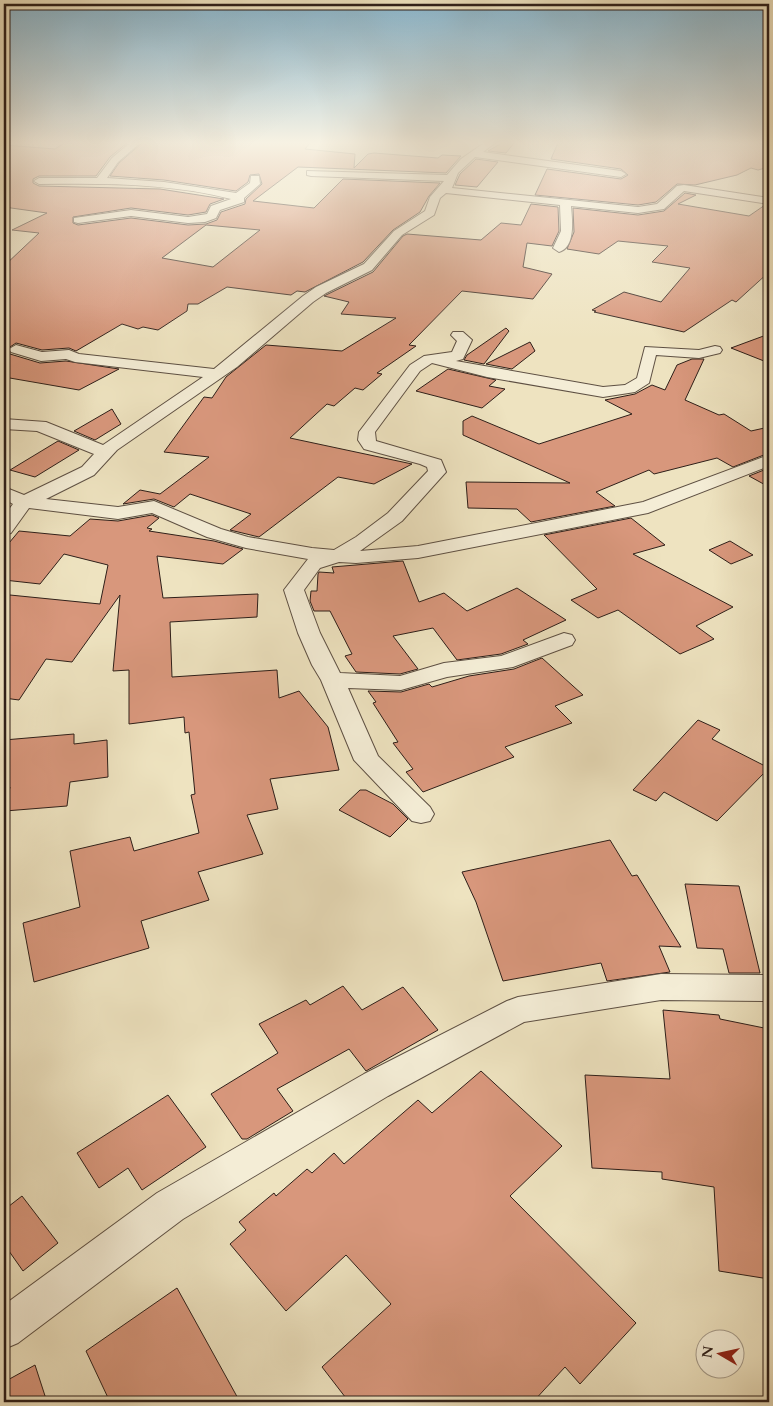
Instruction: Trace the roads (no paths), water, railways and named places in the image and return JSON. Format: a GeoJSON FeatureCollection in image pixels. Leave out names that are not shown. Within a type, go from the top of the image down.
{"type":"FeatureCollection","features":[{"type":"Feature","properties":{"kind":"street"},"geometry":{"type":"LineString","coordinates":[[78,220],[112,217],[131,212],[188,220],[205,219],[212,216],[215,209]]}},
{"type":"Feature","properties":{"kind":"street"},"geometry":{"type":"LineString","coordinates":[[4,529],[24,502],[67,483],[88,470],[105,452],[218,374],[321,290],[374,263],[398,233],[430,213],[431,209]]}},
{"type":"Feature","properties":{"kind":"street"},"geometry":{"type":"LineString","coordinates":[[559,248],[567,231],[566,209]]}},
{"type":"Feature","properties":{"kind":"street"},"geometry":{"type":"LineString","coordinates":[[627,209],[655,209]]}},
{"type":"Feature","properties":{"kind":"street"},"geometry":{"type":"LineString","coordinates":[[421,814],[367,760],[333,680],[323,666],[294,590],[313,564],[337,556],[363,541],[395,517],[437,472],[435,464],[426,460],[370,445],[366,440],[367,432],[415,368],[429,359],[458,356],[465,340],[458,335]]}},
{"type":"Feature","properties":{"kind":"street"},"geometry":{"type":"LineString","coordinates":[[16,349],[41,357],[68,354],[75,358],[218,374]]}},
{"type":"Feature","properties":{"kind":"street"},"geometry":{"type":"LineString","coordinates":[[429,359],[487,372],[603,392],[630,389],[644,380],[650,350],[699,354],[715,350]]}},
{"type":"Feature","properties":{"kind":"street"},"geometry":{"type":"LineString","coordinates":[[4,424],[40,426],[105,452]]}},
{"type":"Feature","properties":{"kind":"street"},"geometry":{"type":"LineString","coordinates":[[4,492],[24,502],[118,513],[154,507],[214,534],[246,542],[337,556],[356,557],[418,552],[648,507],[769,460]]}},
{"type":"Feature","properties":{"kind":"street"},"geometry":{"type":"LineString","coordinates":[[333,680],[401,683],[444,670],[504,662],[564,640]]}},
{"type":"Feature","properties":{"kind":"street"},"geometry":{"type":"LineString","coordinates":[[4,1329],[170,1206],[376,1085],[518,1010],[661,987],[769,988]]}}]}
